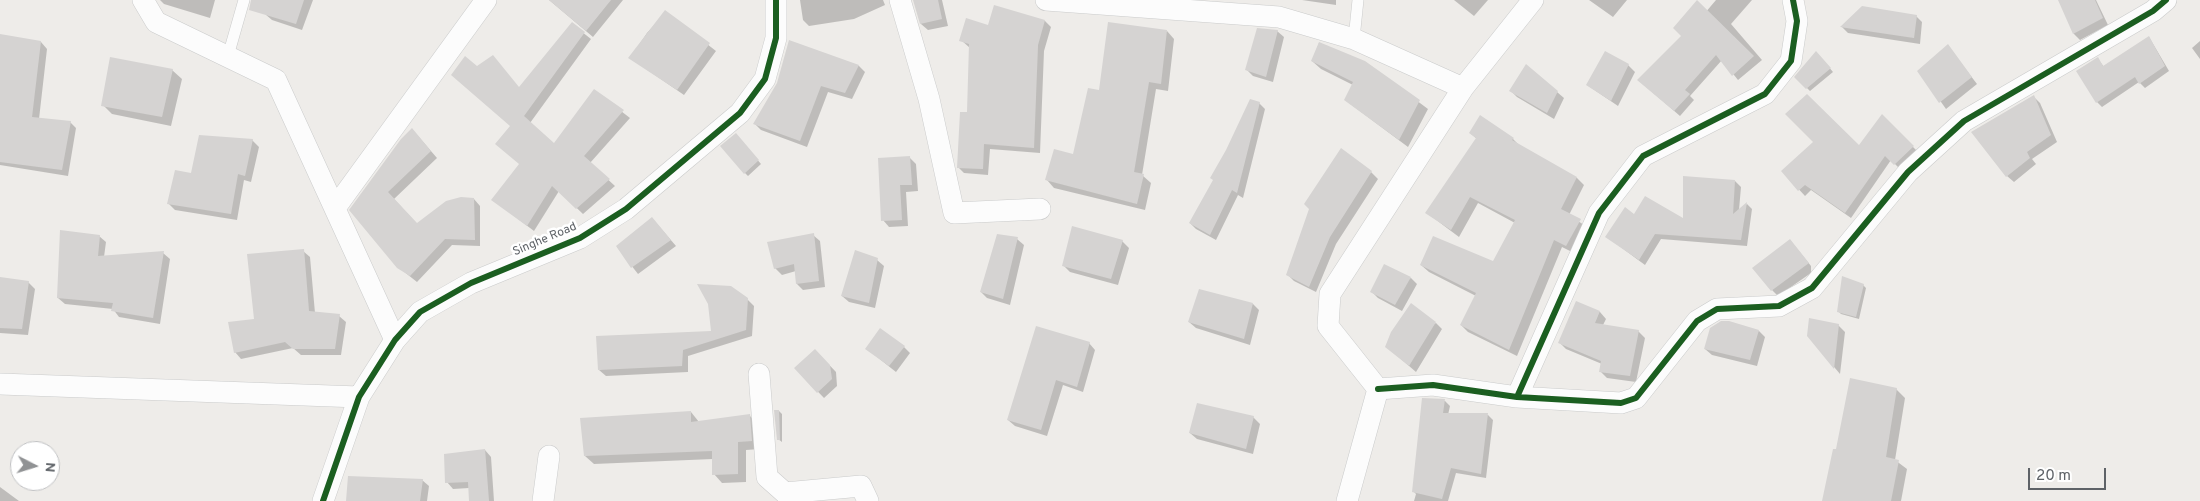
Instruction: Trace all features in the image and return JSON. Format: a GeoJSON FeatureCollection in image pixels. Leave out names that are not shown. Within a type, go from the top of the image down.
{"type":"FeatureCollection","features":[{"type":"Feature","properties":{"kind":"street"},"geometry":{"type":"LineString","coordinates":[[143,0],[156,22],[276,80],[395,340]]}},
{"type":"Feature","properties":{"kind":"street"},"geometry":{"type":"LineString","coordinates":[[335,208],[486,0]]}},
{"type":"Feature","properties":{"kind":"street","name":"Singhe Road"},"geometry":{"type":"LineString","coordinates":[[323,501],[359,397],[395,340],[420,312],[471,283],[580,238],[626,209],[740,113],[765,79],[776,38],[776,0]]}},
{"type":"Feature","properties":{"kind":"street"},"geometry":{"type":"LineString","coordinates":[[900,0],[929,99],[954,213],[1040,209]]}},
{"type":"Feature","properties":{"kind":"street"},"geometry":{"type":"LineString","coordinates":[[1046,0],[1135,4],[1279,17],[1354,39],[1463,88]]}},
{"type":"Feature","properties":{"kind":"street"},"geometry":{"type":"LineString","coordinates":[[1378,389],[1328,326],[1330,294],[1463,88],[1532,0]]}},
{"type":"Feature","properties":{"kind":"street"},"geometry":{"type":"LineString","coordinates":[[1517,397],[1599,213],[1643,156],[1765,94],[1791,61],[1797,21],[1793,0]]}},
{"type":"Feature","properties":{"kind":"street"},"geometry":{"type":"LineString","coordinates":[[1378,389],[1433,385],[1517,397],[1621,403],[1636,398],[1697,321],[1718,309],[1779,306],[1812,288],[1908,172],[1964,121],[2153,12],[2166,0]]}},
{"type":"Feature","properties":{"kind":"street"},"geometry":{"type":"LineString","coordinates":[[759,374],[767,476],[785,493],[861,486],[868,501]]}},
{"type":"Feature","properties":{"kind":"street"},"geometry":{"type":"LineString","coordinates":[[0,384],[359,397]]}},
{"type":"Feature","properties":{"kind":"street"},"geometry":{"type":"LineString","coordinates":[[1347,501],[1378,389]]}},
{"type":"Feature","properties":{"kind":"street"},"geometry":{"type":"LineString","coordinates":[[543,501],[549,456]]}},
{"type":"Feature","properties":{"kind":"lane"},"geometry":{"type":"LineString","coordinates":[[228,56],[244,0]]}},
{"type":"Feature","properties":{"kind":"lane"},"geometry":{"type":"LineString","coordinates":[[1354,39],[1358,0]]}},
{"type":"Feature","properties":{"kind":"building"},"geometry":{"type":"Polygon","coordinates":[[[251,0],[304,0],[296,24],[249,10],[251,0]]]}},
{"type":"Feature","properties":{"kind":"building"},"geometry":{"type":"Polygon","coordinates":[[[549,0],[611,0],[586,31],[549,0]]]}},
{"type":"Feature","properties":{"kind":"building"},"geometry":{"type":"Polygon","coordinates":[[[913,0],[938,0],[942,19],[920,24],[913,0]]]}},
{"type":"Feature","properties":{"kind":"building"},"geometry":{"type":"Polygon","coordinates":[[[1697,0],[1754,56],[1732,76],[1716,55],[1685,90],[1690,94],[1674,111],[1637,80],[1681,36],[1673,28],[1697,0]]]}},
{"type":"Feature","properties":{"kind":"building"},"geometry":{"type":"Polygon","coordinates":[[[2058,0],[2095,0],[2103,18],[2073,34],[2058,0]]]}},
{"type":"Feature","properties":{"kind":"building"},"geometry":{"type":"Polygon","coordinates":[[[994,5],[1045,20],[1038,45],[1034,148],[984,144],[983,169],[957,168],[960,112],[967,112],[969,44],[959,41],[966,18],[988,25],[994,5]]]}},
{"type":"Feature","properties":{"kind":"building"},"geometry":{"type":"Polygon","coordinates":[[[1862,6],[1917,15],[1914,38],[1840,27],[1862,6]]]}},
{"type":"Feature","properties":{"kind":"building"},"geometry":{"type":"Polygon","coordinates":[[[665,10],[710,43],[677,90],[628,58],[665,10]]]}},
{"type":"Feature","properties":{"kind":"building"},"geometry":{"type":"Polygon","coordinates":[[[572,22],[585,32],[524,116],[554,143],[594,89],[624,110],[584,156],[610,179],[576,209],[552,186],[527,226],[491,200],[519,164],[495,144],[510,126],[451,75],[465,56],[477,66],[493,55],[519,87],[572,22]]]}},
{"type":"Feature","properties":{"kind":"building"},"geometry":{"type":"Polygon","coordinates":[[[1108,22],[1167,30],[1161,84],[1149,82],[1134,172],[1144,174],[1137,204],[1045,180],[1054,149],[1073,154],[1088,88],[1099,90],[1108,22]]]}},
{"type":"Feature","properties":{"kind":"building"},"geometry":{"type":"Polygon","coordinates":[[[1257,28],[1278,30],[1266,77],[1245,70],[1257,28]]]}},
{"type":"Feature","properties":{"kind":"building"},"geometry":{"type":"Polygon","coordinates":[[[0,34],[41,41],[32,117],[71,121],[62,170],[0,162],[0,34]]]}},
{"type":"Feature","properties":{"kind":"building"},"geometry":{"type":"Polygon","coordinates":[[[2149,36],[2165,66],[2139,84],[2135,77],[2096,103],[2076,71],[2098,57],[2103,66],[2149,36]]]}},
{"type":"Feature","properties":{"kind":"building"},"geometry":{"type":"Polygon","coordinates":[[[789,40],[859,65],[845,93],[821,86],[800,141],[753,124],[777,83],[789,40]]]}},
{"type":"Feature","properties":{"kind":"building"},"geometry":{"type":"Polygon","coordinates":[[[1319,42],[1365,61],[1420,100],[1399,140],[1344,100],[1353,82],[1311,61],[1319,42]]]}},
{"type":"Feature","properties":{"kind":"building"},"geometry":{"type":"Polygon","coordinates":[[[1948,44],[1972,77],[1939,103],[1917,71],[1948,44]]]}},
{"type":"Feature","properties":{"kind":"building"},"geometry":{"type":"Polygon","coordinates":[[[1605,51],[1629,64],[1611,101],[1586,85],[1605,51]]]}},
{"type":"Feature","properties":{"kind":"building"},"geometry":{"type":"Polygon","coordinates":[[[1816,51],[1831,68],[1806,89],[1794,77],[1816,51]]]}},
{"type":"Feature","properties":{"kind":"building"},"geometry":{"type":"Polygon","coordinates":[[[110,57],[173,69],[162,117],[101,106],[110,57]]]}},
{"type":"Feature","properties":{"kind":"building"},"geometry":{"type":"Polygon","coordinates":[[[1526,64],[1558,91],[1547,113],[1509,91],[1526,64]]]}},
{"type":"Feature","properties":{"kind":"building"},"geometry":{"type":"Polygon","coordinates":[[[1807,94],[1859,145],[1882,114],[1914,146],[1894,165],[1885,156],[1845,213],[1805,185],[1798,191],[1781,171],[1813,142],[1785,114],[1807,94]]]}},
{"type":"Feature","properties":{"kind":"building"},"geometry":{"type":"Polygon","coordinates":[[[2034,95],[2051,135],[2027,152],[2030,158],[2006,177],[1971,132],[2034,95]]]}},
{"type":"Feature","properties":{"kind":"building"},"geometry":{"type":"Polygon","coordinates":[[[1250,99],[1260,102],[1237,193],[1232,190],[1210,235],[1189,223],[1213,180],[1210,178],[1226,150],[1250,99]]]}},
{"type":"Feature","properties":{"kind":"building"},"geometry":{"type":"Polygon","coordinates":[[[1480,115],[1514,138],[1512,140],[1577,177],[1561,209],[1581,219],[1566,246],[1554,240],[1509,350],[1460,325],[1476,293],[1420,265],[1433,236],[1493,261],[1515,220],[1470,197],[1451,230],[1425,213],[1476,138],[1469,133],[1480,115]]]}},
{"type":"Feature","properties":{"kind":"building"},"geometry":{"type":"Polygon","coordinates":[[[412,128],[431,151],[388,192],[417,223],[446,201],[461,197],[474,198],[475,240],[445,239],[410,276],[397,268],[349,210],[401,139],[412,128]]]}},
{"type":"Feature","properties":{"kind":"building"},"geometry":{"type":"Polygon","coordinates":[[[736,133],[759,160],[744,174],[720,146],[736,133]]]}},
{"type":"Feature","properties":{"kind":"building"},"geometry":{"type":"Polygon","coordinates":[[[199,135],[253,139],[245,176],[238,174],[231,214],[167,204],[175,170],[191,173],[199,135]]]}},
{"type":"Feature","properties":{"kind":"building"},"geometry":{"type":"Polygon","coordinates":[[[1341,148],[1372,171],[1330,237],[1309,287],[1286,275],[1309,209],[1304,204],[1341,148]]]}},
{"type":"Feature","properties":{"kind":"building"},"geometry":{"type":"Polygon","coordinates":[[[910,156],[912,185],[900,185],[902,220],[881,221],[878,158],[910,156]]]}},
{"type":"Feature","properties":{"kind":"building"},"geometry":{"type":"Polygon","coordinates":[[[1683,176],[1735,180],[1733,214],[1747,202],[1741,240],[1655,234],[1639,260],[1605,237],[1625,207],[1634,214],[1645,196],[1683,218],[1683,176]]]}},
{"type":"Feature","properties":{"kind":"building"},"geometry":{"type":"Polygon","coordinates":[[[652,217],[671,240],[631,268],[616,246],[652,217]]]}},
{"type":"Feature","properties":{"kind":"building"},"geometry":{"type":"Polygon","coordinates":[[[1072,226],[1123,240],[1111,279],[1062,266],[1072,226]]]}},
{"type":"Feature","properties":{"kind":"building"},"geometry":{"type":"Polygon","coordinates":[[[60,230],[100,235],[98,256],[164,251],[153,318],[111,311],[113,303],[57,298],[60,230]]]}},
{"type":"Feature","properties":{"kind":"building"},"geometry":{"type":"Polygon","coordinates":[[[814,233],[819,281],[796,284],[794,264],[774,269],[767,242],[814,233]]]}},
{"type":"Feature","properties":{"kind":"building"},"geometry":{"type":"Polygon","coordinates":[[[997,234],[1018,237],[1003,299],[980,292],[997,234]]]}},
{"type":"Feature","properties":{"kind":"building"},"geometry":{"type":"Polygon","coordinates":[[[1790,239],[1809,263],[1771,291],[1752,268],[1790,239]]]}},
{"type":"Feature","properties":{"kind":"building"},"geometry":{"type":"Polygon","coordinates":[[[304,249],[309,311],[340,314],[335,349],[293,349],[285,342],[234,353],[228,322],[254,319],[247,254],[304,249]]]}},
{"type":"Feature","properties":{"kind":"building"},"geometry":{"type":"Polygon","coordinates":[[[855,250],[878,258],[869,303],[841,296],[855,250]]]}},
{"type":"Feature","properties":{"kind":"building"},"geometry":{"type":"Polygon","coordinates":[[[1384,264],[1411,277],[1395,305],[1370,292],[1384,264]]]}},
{"type":"Feature","properties":{"kind":"building"},"geometry":{"type":"Polygon","coordinates":[[[1842,276],[1864,284],[1856,317],[1837,312],[1842,276]]]}},
{"type":"Feature","properties":{"kind":"building"},"geometry":{"type":"Polygon","coordinates":[[[0,277],[29,281],[22,329],[0,328],[0,277]]]}},
{"type":"Feature","properties":{"kind":"building"},"geometry":{"type":"Polygon","coordinates":[[[697,284],[731,286],[748,298],[746,330],[683,350],[682,366],[598,370],[596,336],[711,331],[708,304],[697,284]]]}},
{"type":"Feature","properties":{"kind":"building"},"geometry":{"type":"Polygon","coordinates":[[[1199,289],[1253,303],[1244,339],[1188,322],[1199,289]]]}},
{"type":"Feature","properties":{"kind":"building"},"geometry":{"type":"Polygon","coordinates":[[[1576,301],[1600,311],[1595,323],[1639,330],[1630,376],[1599,372],[1601,361],[1558,343],[1576,301]]]}},
{"type":"Feature","properties":{"kind":"building"},"geometry":{"type":"Polygon","coordinates":[[[1411,303],[1436,322],[1409,366],[1385,347],[1391,332],[1411,303]]]}},
{"type":"Feature","properties":{"kind":"building"},"geometry":{"type":"Polygon","coordinates":[[[1809,318],[1839,324],[1834,369],[1807,336],[1809,318]]]}},
{"type":"Feature","properties":{"kind":"building"},"geometry":{"type":"Polygon","coordinates":[[[1721,321],[1729,321],[1759,330],[1750,360],[1704,349],[1710,328],[1721,321]]]}},
{"type":"Feature","properties":{"kind":"building"},"geometry":{"type":"Polygon","coordinates":[[[1036,326],[1090,342],[1077,387],[1056,380],[1041,430],[1007,420],[1036,326]]]}},
{"type":"Feature","properties":{"kind":"building"},"geometry":{"type":"Polygon","coordinates":[[[880,328],[905,346],[889,366],[865,349],[880,328]]]}},
{"type":"Feature","properties":{"kind":"building"},"geometry":{"type":"Polygon","coordinates":[[[815,349],[830,365],[832,379],[817,393],[794,368],[815,349]]]}},
{"type":"Feature","properties":{"kind":"building"},"geometry":{"type":"Polygon","coordinates":[[[1850,378],[1897,388],[1886,457],[1899,460],[1891,501],[1822,501],[1833,449],[1836,449],[1850,378]]]}},
{"type":"Feature","properties":{"kind":"building"},"geometry":{"type":"Polygon","coordinates":[[[1422,398],[1445,399],[1443,413],[1488,413],[1481,474],[1451,468],[1442,499],[1412,492],[1422,398]]]}},
{"type":"Feature","properties":{"kind":"building"},"geometry":{"type":"Polygon","coordinates":[[[1197,403],[1254,416],[1246,449],[1189,433],[1197,403]]]}},
{"type":"Feature","properties":{"kind":"building"},"geometry":{"type":"Polygon","coordinates":[[[774,410],[779,410],[780,440],[777,440],[774,410]]]}},
{"type":"Feature","properties":{"kind":"building"},"geometry":{"type":"Polygon","coordinates":[[[691,411],[691,422],[750,414],[752,441],[738,442],[738,474],[712,475],[712,451],[584,456],[580,418],[691,411]]]}},
{"type":"Feature","properties":{"kind":"building"},"geometry":{"type":"Polygon","coordinates":[[[485,449],[489,501],[469,501],[468,482],[445,483],[444,454],[485,449]]]}},
{"type":"Feature","properties":{"kind":"building"},"geometry":{"type":"Polygon","coordinates":[[[348,476],[423,479],[420,501],[346,501],[348,476]]]}},
{"type":"Feature","properties":{"kind":"cycle path"},"geometry":{"type":"LineString","coordinates":[[323,501],[359,397],[395,340],[420,312],[471,283],[580,238],[626,209],[740,113],[765,79],[776,38],[776,0]]}},
{"type":"Feature","properties":{"kind":"cycle path"},"geometry":{"type":"LineString","coordinates":[[1517,397],[1599,213],[1643,156],[1765,94],[1791,61],[1797,21],[1793,0]]}},
{"type":"Feature","properties":{"kind":"cycle path"},"geometry":{"type":"LineString","coordinates":[[1378,389],[1433,385],[1517,397],[1621,403],[1636,398],[1697,321],[1717,309],[1779,306],[1812,288],[1908,172],[1964,121],[2153,11],[2166,0]]}}]}
